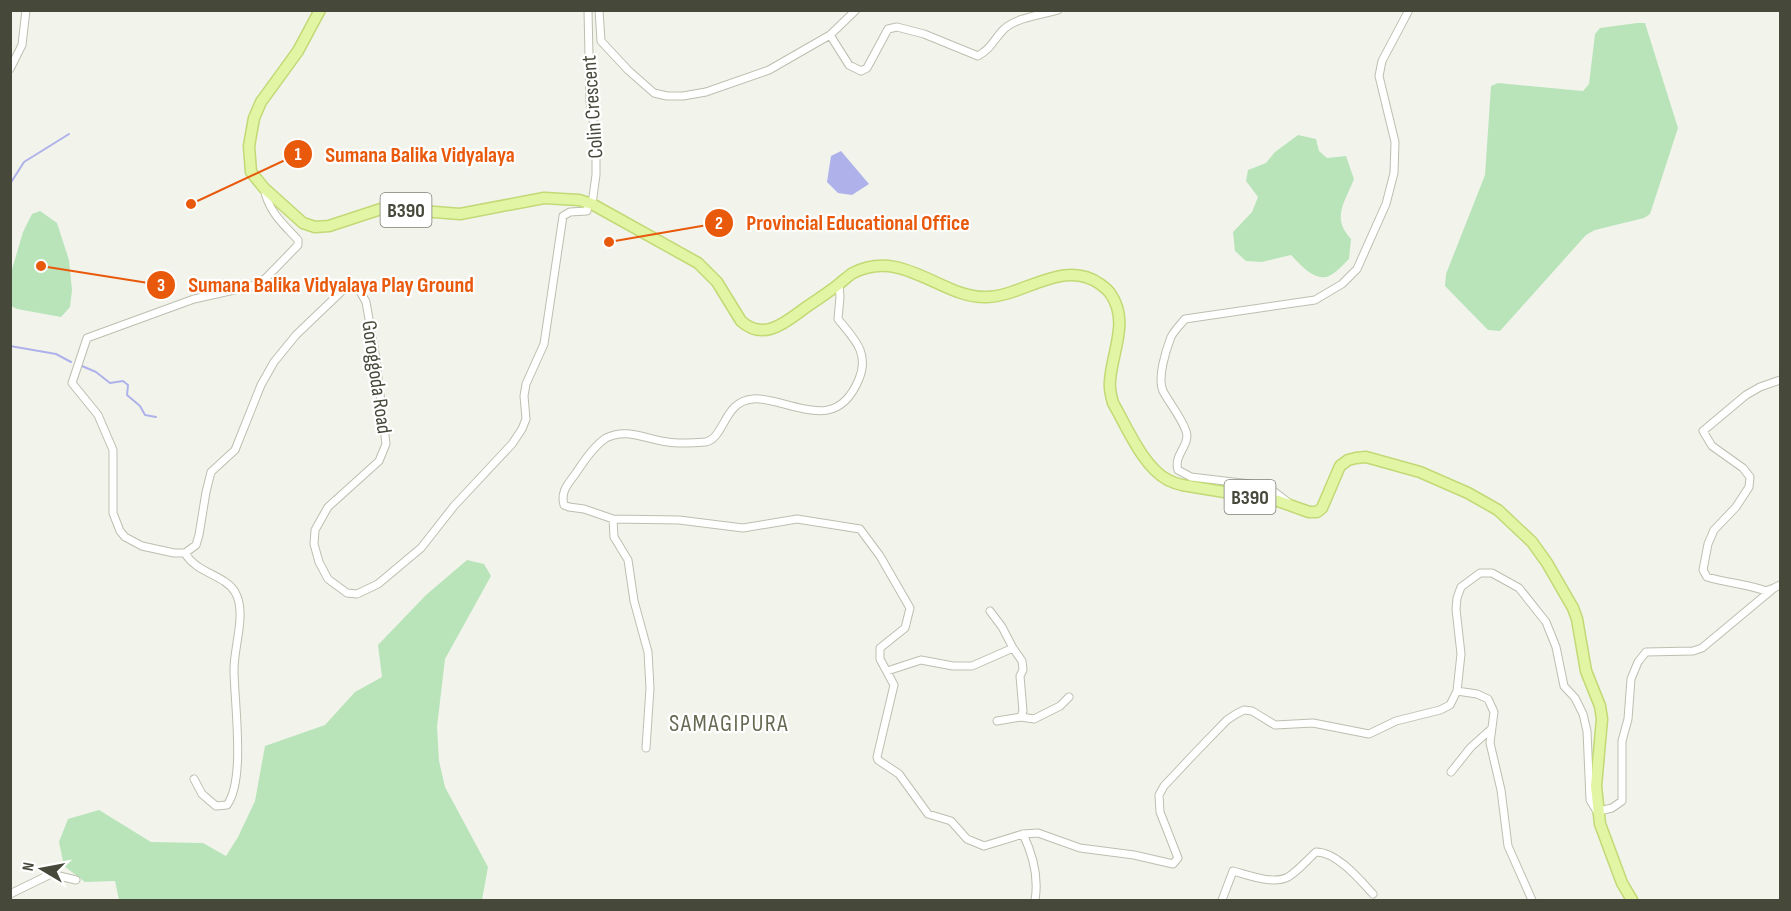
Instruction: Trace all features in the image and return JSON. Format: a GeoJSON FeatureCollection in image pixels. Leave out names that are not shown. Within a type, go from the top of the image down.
{"type":"FeatureCollection","features":[{"type":"Feature","properties":{"kind":"main road","name":"B390"},"geometry":{"type":"LineString","coordinates":[[320,10],[298,51],[261,102],[254,118],[249,146],[251,172],[264,188],[303,223],[315,227],[329,226],[384,208],[460,214],[544,198],[579,200],[699,263],[717,282],[741,321],[762,330],[780,326],[851,274],[863,268],[878,266],[902,268],[968,296],[977,297],[1005,295],[1056,276],[1084,276],[1109,291],[1116,302],[1119,313],[1120,327],[1110,380],[1113,404],[1147,461],[1168,480],[1182,485],[1278,501],[1292,508],[1317,512],[1322,508],[1340,466],[1348,460],[1366,457],[1420,472],[1468,493],[1498,510],[1532,542],[1573,608],[1586,671],[1600,706],[1602,727],[1596,786],[1599,811],[1606,844],[1622,883],[1632,900]]}},
{"type":"Feature","properties":{"kind":"street"},"geometry":{"type":"LineString","coordinates":[[10,69],[22,45],[26,10]]}},
{"type":"Feature","properties":{"kind":"street","name":"Colin Crescent"},"geometry":{"type":"LineString","coordinates":[[588,10],[590,102],[596,139],[596,174],[590,204]]}},
{"type":"Feature","properties":{"kind":"street"},"geometry":{"type":"LineString","coordinates":[[598,10],[601,41],[654,93],[667,96],[706,92],[769,70],[830,35],[856,10]]}},
{"type":"Feature","properties":{"kind":"street"},"geometry":{"type":"LineString","coordinates":[[830,35],[849,65],[861,70],[867,68],[888,29],[897,27],[924,34],[978,56],[989,50],[1005,28],[1022,19],[1058,10]]}},
{"type":"Feature","properties":{"kind":"street"},"geometry":{"type":"LineString","coordinates":[[1292,508],[1287,500],[1266,486],[1191,477],[1178,470],[1176,464],[1186,444],[1187,433],[1162,388],[1161,374],[1172,336],[1185,319],[1315,300],[1342,284],[1357,268],[1386,204],[1394,173],[1395,142],[1379,76],[1382,61],[1409,10]]}},
{"type":"Feature","properties":{"kind":"street"},"geometry":{"type":"LineString","coordinates":[[194,778],[202,794],[216,806],[227,805],[232,799],[236,784],[238,719],[234,669],[241,612],[235,592],[226,583],[190,561],[186,553],[174,554],[142,546],[125,537],[120,531],[113,513],[113,450],[98,415],[72,383],[87,338],[194,299],[252,286],[266,278],[298,245],[298,240],[275,216],[266,199],[264,188]]}},
{"type":"Feature","properties":{"kind":"street","name":"Goroggoda Road"},"geometry":{"type":"LineString","coordinates":[[186,553],[196,545],[211,472],[235,450],[261,385],[274,362],[296,335],[344,290],[355,288],[360,291],[366,302],[386,444],[379,461],[328,507],[315,530],[314,544],[318,562],[328,579],[338,588],[347,593],[357,594],[378,584],[421,548],[454,506],[512,444],[522,429],[526,419],[524,396],[526,384],[544,344],[563,216],[570,212],[587,211],[590,204]]}},
{"type":"Feature","properties":{"kind":"street"},"geometry":{"type":"LineString","coordinates":[[838,285],[840,297],[838,319],[858,344],[862,353],[862,372],[853,393],[843,405],[828,411],[799,408],[763,399],[751,399],[736,405],[716,435],[707,441],[668,442],[624,432],[606,438],[588,456],[564,490],[562,497],[564,505],[613,519],[680,520],[742,528],[797,519],[860,529],[880,556],[910,608],[904,628],[880,648],[880,659],[894,685],[878,760],[899,774],[928,814],[951,821],[967,840],[984,846],[1023,834],[1038,833],[1080,848],[1134,855],[1173,864],[1178,858],[1160,812],[1159,795],[1164,786],[1195,753],[1227,720],[1236,714],[1244,710],[1252,711],[1275,725],[1313,723],[1369,735],[1396,721],[1440,710],[1450,705],[1457,691],[1461,654],[1457,598],[1461,587],[1480,573],[1492,573],[1519,588],[1546,622],[1556,647],[1564,686],[1575,698],[1583,714],[1587,730],[1590,800],[1596,810],[1612,808],[1622,801],[1622,741],[1628,719],[1631,679],[1638,662],[1646,652],[1693,651],[1702,648],[1777,586]]}},
{"type":"Feature","properties":{"kind":"street"},"geometry":{"type":"LineString","coordinates":[[1777,586],[1766,591],[1751,585],[1707,577],[1703,570],[1708,544],[1714,530],[1736,507],[1749,487],[1750,477],[1743,468],[1712,446],[1703,431],[1746,395],[1780,380]]}},
{"type":"Feature","properties":{"kind":"street"},"geometry":{"type":"LineString","coordinates":[[613,519],[614,537],[627,560],[634,602],[648,652],[650,688],[646,748]]}},
{"type":"Feature","properties":{"kind":"street"},"geometry":{"type":"LineString","coordinates":[[990,611],[1022,661],[1023,670],[1020,676],[1023,711],[1021,717]]}},
{"type":"Feature","properties":{"kind":"street"},"geometry":{"type":"LineString","coordinates":[[887,671],[921,660],[952,666],[972,666],[1012,648]]}},
{"type":"Feature","properties":{"kind":"street"},"geometry":{"type":"LineString","coordinates":[[1457,691],[1477,693],[1488,699],[1494,712],[1490,744],[1501,790],[1508,846],[1532,900]]}},
{"type":"Feature","properties":{"kind":"street"},"geometry":{"type":"LineString","coordinates":[[997,721],[1021,717],[1034,719],[1060,706],[1069,697]]}},
{"type":"Feature","properties":{"kind":"street"},"geometry":{"type":"LineString","coordinates":[[1451,772],[1471,747],[1490,730]]}},
{"type":"Feature","properties":{"kind":"street"},"geometry":{"type":"LineString","coordinates":[[1023,834],[1030,849],[1037,879],[1035,900]]}},
{"type":"Feature","properties":{"kind":"street"},"geometry":{"type":"LineString","coordinates":[[1222,900],[1233,871],[1261,880],[1287,878],[1316,852],[1324,852],[1351,871],[1373,894]]}},
{"type":"Feature","properties":{"kind":"street"},"geometry":{"type":"LineString","coordinates":[[10,894],[51,874],[75,880]]}},
{"type":"Feature","properties":{"kind":"green space"},"geometry":{"type":"Polygon","coordinates":[[[1645,23],[1678,128],[1650,214],[1644,218],[1595,230],[1586,235],[1500,331],[1488,330],[1445,286],[1446,274],[1485,175],[1491,86],[1498,83],[1583,91],[1589,84],[1595,34],[1600,28],[1645,23]]]}},
{"type":"Feature","properties":{"kind":"green space"},"geometry":{"type":"Polygon","coordinates":[[[1298,135],[1316,139],[1319,151],[1327,158],[1346,156],[1354,179],[1341,217],[1345,231],[1351,239],[1349,259],[1329,276],[1318,277],[1291,255],[1262,262],[1246,261],[1235,251],[1233,232],[1252,212],[1258,197],[1246,181],[1248,170],[1266,163],[1275,152],[1298,135]]]}},
{"type":"Feature","properties":{"kind":"green space"},"geometry":{"type":"Polygon","coordinates":[[[40,211],[57,223],[69,260],[72,290],[70,307],[61,317],[11,306],[11,273],[23,232],[32,214],[40,211]]]}},
{"type":"Feature","properties":{"kind":"green space"},"geometry":{"type":"Polygon","coordinates":[[[467,560],[484,564],[491,576],[445,659],[437,727],[439,761],[445,787],[488,867],[482,900],[119,900],[115,881],[85,882],[64,866],[59,842],[68,819],[99,810],[151,842],[203,843],[226,856],[255,801],[265,746],[325,725],[355,692],[382,677],[378,645],[426,595],[467,560]]]}},
{"type":"Feature","properties":{"kind":"water"},"geometry":{"type":"Polygon","coordinates":[[[841,151],[869,184],[852,195],[838,193],[827,182],[831,156],[841,151]]]}},
{"type":"Feature","properties":{"kind":"waterway"},"geometry":{"type":"LineString","coordinates":[[10,184],[24,162],[69,134]]}},
{"type":"Feature","properties":{"kind":"waterway"},"geometry":{"type":"LineString","coordinates":[[10,346],[56,354],[71,362]]}},
{"type":"Feature","properties":{"kind":"waterway"},"geometry":{"type":"LineString","coordinates":[[82,366],[96,372],[110,383],[123,381],[128,385],[127,395],[140,406],[145,415],[156,417]]}},
{"type":"Feature","properties":{"kind":"place","name":"Sumana Balika Vidyalaya"},"geometry":{"type":"Point","coordinates":[191,204]}},
{"type":"Feature","properties":{"kind":"place","name":"Provincial Educational Office"},"geometry":{"type":"Point","coordinates":[609,242]}},
{"type":"Feature","properties":{"kind":"place","name":"Sumana Balika Vidyalaya Play Ground"},"geometry":{"type":"Point","coordinates":[41,266]}},
{"type":"Feature","properties":{"kind":"district","name":"SAMAGIPURA"},"geometry":{"type":"Point","coordinates":[729,723]}}]}
